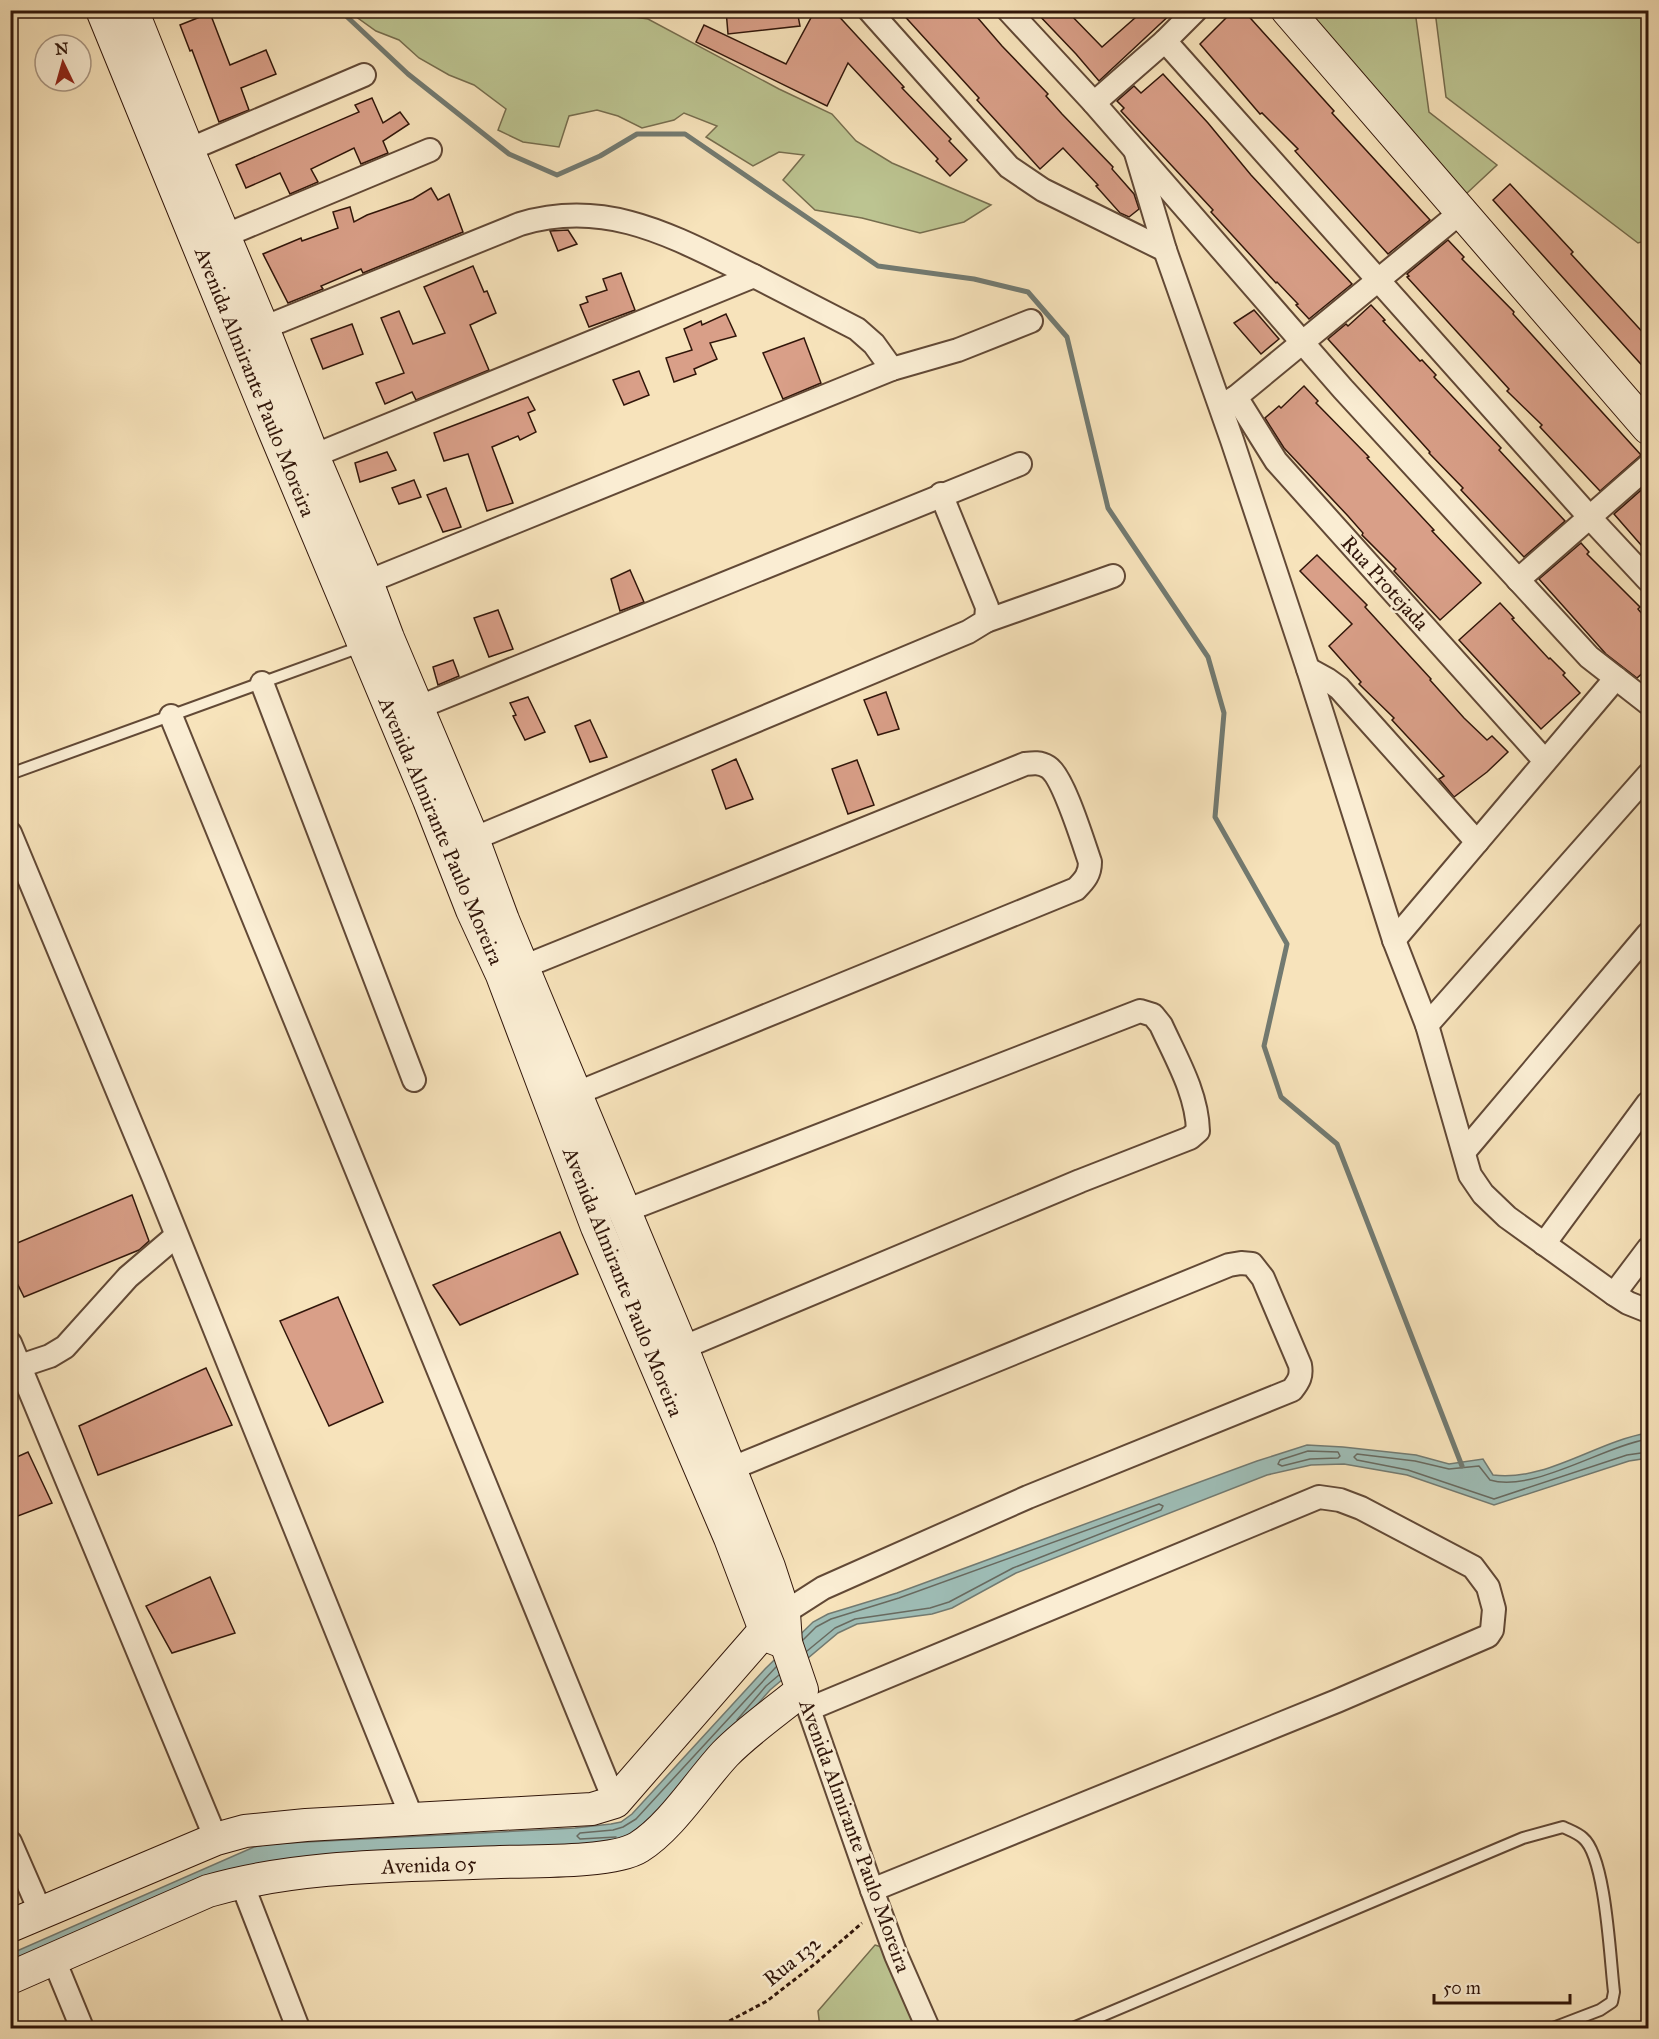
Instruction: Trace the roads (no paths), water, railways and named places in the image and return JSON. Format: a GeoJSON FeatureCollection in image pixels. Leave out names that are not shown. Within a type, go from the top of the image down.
{"type":"FeatureCollection","features":[{"type":"Feature","properties":{"kind":"main road","name":"Avenida Almirante Paulo Moreira"},"geometry":{"type":"LineString","coordinates":[[102,10],[376,642],[429,800],[472,910],[502,975],[597,1227],[730,1538],[781,1633],[804,1692]]}},
{"type":"Feature","properties":{"kind":"main road","name":"Avenida Almirante Paulo Moreira"},"geometry":{"type":"LineString","coordinates":[[132,10],[263,328],[313,456],[367,582],[376,642],[417,708],[474,839],[503,920],[682,1348],[769,1567],[781,1633]]}},
{"type":"Feature","properties":{"kind":"main road"},"geometry":{"type":"LineString","coordinates":[[1287,10],[1648,428]]}},
{"type":"Feature","properties":{"kind":"main road"},"geometry":{"type":"LineString","coordinates":[[10,1926],[216,1839],[245,1831],[412,1818],[591,1809],[615,1802],[781,1633]]}},
{"type":"Feature","properties":{"kind":"main road","name":"Avenida 05"},"geometry":{"type":"LineString","coordinates":[[10,1978],[207,1892],[241,1881],[299,1872],[578,1859],[624,1854],[639,1847],[665,1824],[727,1752],[804,1692]]}},
{"type":"Feature","properties":{"kind":"street"},"geometry":{"type":"LineString","coordinates":[[870,10],[1009,167],[1043,190],[1165,250]]}},
{"type":"Feature","properties":{"kind":"street"},"geometry":{"type":"LineString","coordinates":[[1008,10],[1094,103],[1302,342],[1589,657],[1648,703]]}},
{"type":"Feature","properties":{"kind":"street"},"geometry":{"type":"LineString","coordinates":[[1094,103],[1165,41],[1196,10]]}},
{"type":"Feature","properties":{"kind":"street"},"geometry":{"type":"LineString","coordinates":[[1165,41],[1648,580]]}},
{"type":"Feature","properties":{"kind":"street"},"geometry":{"type":"LineString","coordinates":[[188,150],[364,75]]}},
{"type":"Feature","properties":{"kind":"street"},"geometry":{"type":"LineString","coordinates":[[224,236],[430,150]]}},
{"type":"Feature","properties":{"kind":"street"},"geometry":{"type":"LineString","coordinates":[[1136,153],[1165,250],[1228,402],[1308,669],[1394,940],[1428,1025],[1470,1175],[1483,1194],[1506,1217],[1614,1294],[1648,1311]]}},
{"type":"Feature","properties":{"kind":"street"},"geometry":{"type":"LineString","coordinates":[[1228,402],[1461,212]]}},
{"type":"Feature","properties":{"kind":"street"},"geometry":{"type":"LineString","coordinates":[[263,328],[520,224],[549,217],[577,214],[617,219],[663,233],[754,276],[857,329],[874,344],[892,369]]}},
{"type":"Feature","properties":{"kind":"street"},"geometry":{"type":"LineString","coordinates":[[313,456],[754,276]]}},
{"type":"Feature","properties":{"kind":"street"},"geometry":{"type":"LineString","coordinates":[[367,582],[892,369],[958,350],[1032,321]]}},
{"type":"Feature","properties":{"kind":"street","name":"Rua Protejada"},"geometry":{"type":"LineString","coordinates":[[1228,402],[1276,461],[1545,761]]}},
{"type":"Feature","properties":{"kind":"street"},"geometry":{"type":"LineString","coordinates":[[417,708],[941,494],[1020,464]]}},
{"type":"Feature","properties":{"kind":"street"},"geometry":{"type":"LineString","coordinates":[[1518,580],[1648,466]]}},
{"type":"Feature","properties":{"kind":"street"},"geometry":{"type":"LineString","coordinates":[[941,494],[987,607],[986,621]]}},
{"type":"Feature","properties":{"kind":"street"},"geometry":{"type":"LineString","coordinates":[[474,839],[957,637],[986,621],[1113,576]]}},
{"type":"Feature","properties":{"kind":"street"},"geometry":{"type":"LineString","coordinates":[[1308,669],[1340,688],[1477,842]]}},
{"type":"Feature","properties":{"kind":"street"},"geometry":{"type":"LineString","coordinates":[[1394,940],[1616,678]]}},
{"type":"Feature","properties":{"kind":"street"},"geometry":{"type":"LineString","coordinates":[[262,683],[414,1080]]}},
{"type":"Feature","properties":{"kind":"street"},"geometry":{"type":"LineString","coordinates":[[171,716],[615,1802]]}},
{"type":"Feature","properties":{"kind":"street"},"geometry":{"type":"LineString","coordinates":[[523,967],[1025,764],[1037,763],[1049,767],[1059,779],[1090,861],[1090,870],[1086,880],[1076,889],[575,1094]]}},
{"type":"Feature","properties":{"kind":"street"},"geometry":{"type":"LineString","coordinates":[[1428,1025],[1648,776]]}},
{"type":"Feature","properties":{"kind":"street"},"geometry":{"type":"LineString","coordinates":[[10,832],[153,1176],[412,1818]]}},
{"type":"Feature","properties":{"kind":"street"},"geometry":{"type":"LineString","coordinates":[[1464,1152],[1648,933]]}},
{"type":"Feature","properties":{"kind":"street"},"geometry":{"type":"LineString","coordinates":[[625,1210],[1140,1011],[1153,1015],[1161,1025],[1193,1096],[1198,1117],[1198,1131],[1190,1138],[1080,1181],[682,1348]]}},
{"type":"Feature","properties":{"kind":"street"},"geometry":{"type":"LineString","coordinates":[[1544,1244],[1648,1104]]}},
{"type":"Feature","properties":{"kind":"street"},"geometry":{"type":"LineString","coordinates":[[20,1366],[50,1356],[65,1347],[128,1277],[176,1236]]}},
{"type":"Feature","properties":{"kind":"street"},"geometry":{"type":"LineString","coordinates":[[1614,1294],[1648,1249]]}},
{"type":"Feature","properties":{"kind":"street"},"geometry":{"type":"LineString","coordinates":[[730,1469],[1229,1265],[1252,1264],[1263,1278],[1300,1365],[1302,1373],[1299,1382],[1292,1390],[1029,1497],[823,1588],[781,1633]]}},
{"type":"Feature","properties":{"kind":"street"},"geometry":{"type":"LineString","coordinates":[[10,1343],[216,1839]]}},
{"type":"Feature","properties":{"kind":"street"},"geometry":{"type":"LineString","coordinates":[[804,1692],[1318,1497],[1340,1500],[1360,1508],[1473,1567],[1488,1587],[1494,1609],[1492,1630],[1488,1636],[876,1899]]}},
{"type":"Feature","properties":{"kind":"street","name":"Avenida Almirante Paulo Moreira"},"geometry":{"type":"LineString","coordinates":[[804,1692],[876,1899],[928,2028]]}},
{"type":"Feature","properties":{"kind":"street"},"geometry":{"type":"LineString","coordinates":[[10,1842],[41,1913]]}},
{"type":"Feature","properties":{"kind":"street"},"geometry":{"type":"LineString","coordinates":[[241,1881],[298,2028]]}},
{"type":"Feature","properties":{"kind":"street"},"geometry":{"type":"LineString","coordinates":[[54,1960],[82,2028]]}},
{"type":"Feature","properties":{"kind":"lane"},"geometry":{"type":"LineString","coordinates":[[10,774],[376,642]]}},
{"type":"Feature","properties":{"kind":"lane"},"geometry":{"type":"LineString","coordinates":[[1073,2028],[1524,1838],[1563,1827],[1584,1838],[1597,1861],[1614,1992],[1612,2002],[1600,2010],[1553,2028]]}},
{"type":"Feature","properties":{"kind":"water"},"geometry":{"type":"Polygon","coordinates":[[[1648,1433],[1648,1458],[1629,1461],[1494,1505],[1407,1475],[1344,1464],[1311,1465],[1267,1475],[1016,1573],[952,1608],[932,1614],[857,1624],[838,1633],[770,1690],[655,1822],[621,1843],[365,1855],[11,1970],[10,1954],[254,1847],[268,1844],[575,1828],[621,1822],[632,1814],[765,1669],[813,1622],[828,1614],[897,1593],[1257,1461],[1307,1445],[1343,1447],[1416,1455],[1449,1464],[1483,1459],[1493,1475],[1513,1476],[1552,1467],[1629,1437],[1648,1433]]]}},
{"type":"Feature","properties":{"kind":"waterway"},"geometry":{"type":"LineString","coordinates":[[343,13],[408,74],[509,154],[557,175],[600,156],[637,134],[685,134],[878,266],[974,279],[1028,292],[1067,337],[1108,508],[1208,657],[1224,713],[1215,817],[1287,944],[1264,1046],[1281,1097],[1337,1144],[1462,1466]]}}]}
